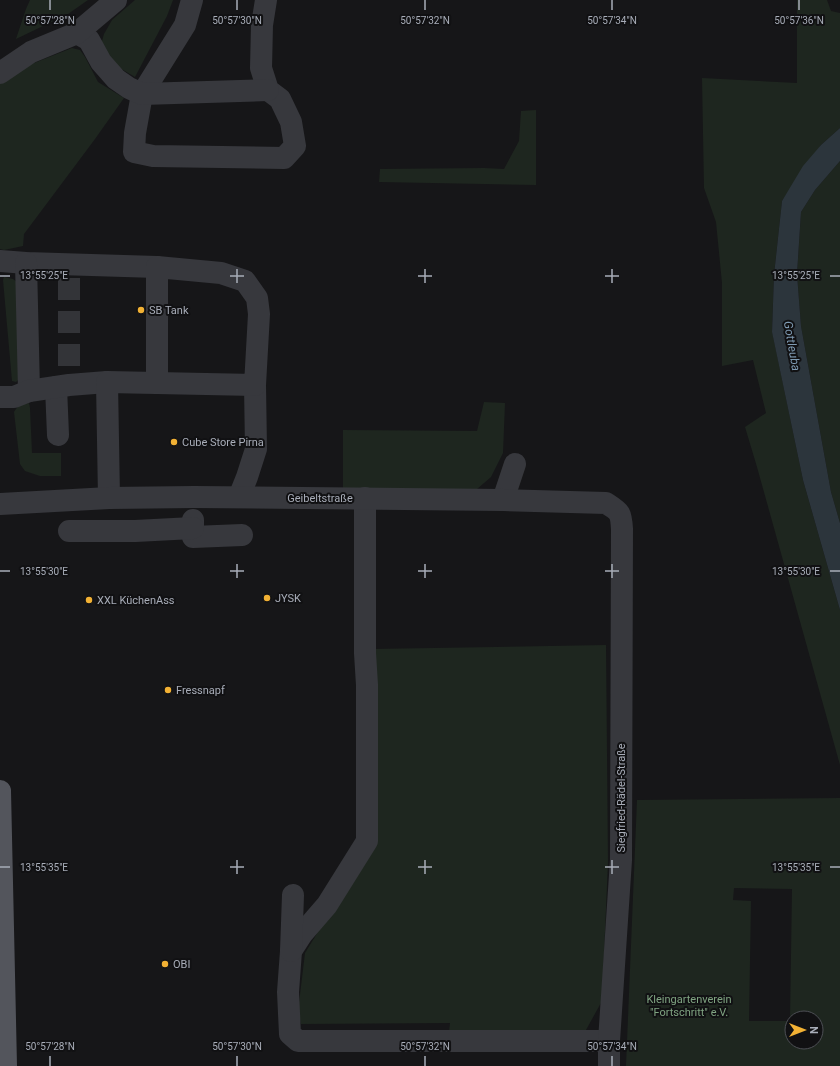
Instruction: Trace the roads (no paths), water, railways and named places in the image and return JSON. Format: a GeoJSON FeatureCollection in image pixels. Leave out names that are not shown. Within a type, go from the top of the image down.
{"type":"FeatureCollection","features":[{"type":"Feature","properties":{"kind":"main road"},"geometry":{"type":"LineString","coordinates":[[0,791],[6,1066]]}},
{"type":"Feature","properties":{"kind":"street"},"geometry":{"type":"LineString","coordinates":[[0,73],[31,52],[77,33],[116,0]]}},
{"type":"Feature","properties":{"kind":"street"},"geometry":{"type":"LineString","coordinates":[[192,0],[185,25],[142,94],[135,133],[134,152],[153,156],[284,158],[296,146],[291,122],[280,99],[268,90],[261,68],[262,25],[266,0]]}},
{"type":"Feature","properties":{"kind":"street"},"geometry":{"type":"LineString","coordinates":[[77,33],[90,40],[101,62],[116,79],[129,88],[142,94],[268,90]]}},
{"type":"Feature","properties":{"kind":"street"},"geometry":{"type":"LineString","coordinates":[[0,56],[31,52]]}},
{"type":"Feature","properties":{"kind":"street"},"geometry":{"type":"LineString","coordinates":[[0,261],[26,263],[69,271],[157,267],[221,273],[245,281],[257,298],[259,314],[255,385],[256,449],[238,497]]}},
{"type":"Feature","properties":{"kind":"street"},"geometry":{"type":"LineString","coordinates":[[26,263],[29,391]]}},
{"type":"Feature","properties":{"kind":"street"},"geometry":{"type":"LineString","coordinates":[[157,267],[157,383]]}},
{"type":"Feature","properties":{"kind":"street"},"geometry":{"type":"LineString","coordinates":[[58,435],[65,381]]}},
{"type":"Feature","properties":{"kind":"street"},"geometry":{"type":"LineString","coordinates":[[0,397],[14,397],[29,391],[65,381],[255,385]]}},
{"type":"Feature","properties":{"kind":"street"},"geometry":{"type":"LineString","coordinates":[[107,382],[109,498]]}},
{"type":"Feature","properties":{"kind":"street"},"geometry":{"type":"LineString","coordinates":[[503,500],[515,464]]}},
{"type":"Feature","properties":{"kind":"street"},"geometry":{"type":"LineString","coordinates":[[194,497],[193,537],[242,535]]}},
{"type":"Feature","properties":{"kind":"street","name":"Geibeltstraße"},"geometry":{"type":"LineString","coordinates":[[0,504],[109,498],[194,497],[503,500],[606,503],[618,510],[622,517],[622,529]]}},
{"type":"Feature","properties":{"kind":"street"},"geometry":{"type":"LineString","coordinates":[[291,951],[302,934],[327,905],[367,841],[365,498]]}},
{"type":"Feature","properties":{"kind":"street"},"geometry":{"type":"LineString","coordinates":[[69,532],[193,528]]}},
{"type":"Feature","properties":{"kind":"street","name":"Siegfried-Rädel-Straße"},"geometry":{"type":"LineString","coordinates":[[609,1066],[609,1042],[620,860],[622,529]]}},
{"type":"Feature","properties":{"kind":"street"},"geometry":{"type":"LineString","coordinates":[[293,895],[288,992],[290,1034],[298,1042],[609,1042]]}},
{"type":"Feature","properties":{"kind":"water","name":"Gottleuba"},"geometry":{"type":"Polygon","coordinates":[[[840,128],[840,161],[815,190],[801,212],[797,274],[801,326],[831,492],[840,523],[840,610],[803,480],[772,332],[774,275],[782,201],[803,166],[821,145],[840,128]]]}},
{"type":"Feature","properties":{"kind":"tunnel"},"geometry":{"type":"LineString","coordinates":[[69,278],[69,371]]}},
{"type":"Feature","properties":{"kind":"place","name":"SB Tank"},"geometry":{"type":"Point","coordinates":[141,310]}},
{"type":"Feature","properties":{"kind":"place","name":"Cube Store Pirna"},"geometry":{"type":"Point","coordinates":[174,442]}},
{"type":"Feature","properties":{"kind":"place","name":"JYSK"},"geometry":{"type":"Point","coordinates":[267,598]}},
{"type":"Feature","properties":{"kind":"place","name":"XXL KüchenAss"},"geometry":{"type":"Point","coordinates":[89,600]}},
{"type":"Feature","properties":{"kind":"place","name":"Fressnapf"},"geometry":{"type":"Point","coordinates":[168,690]}},
{"type":"Feature","properties":{"kind":"place","name":"OBI"},"geometry":{"type":"Point","coordinates":[165,964]}},
{"type":"Feature","properties":{"kind":"park label","name":"Kleingartenverein \"Fortschritt\" e.V."},"geometry":{"type":"Point","coordinates":[689,1005]}}]}
